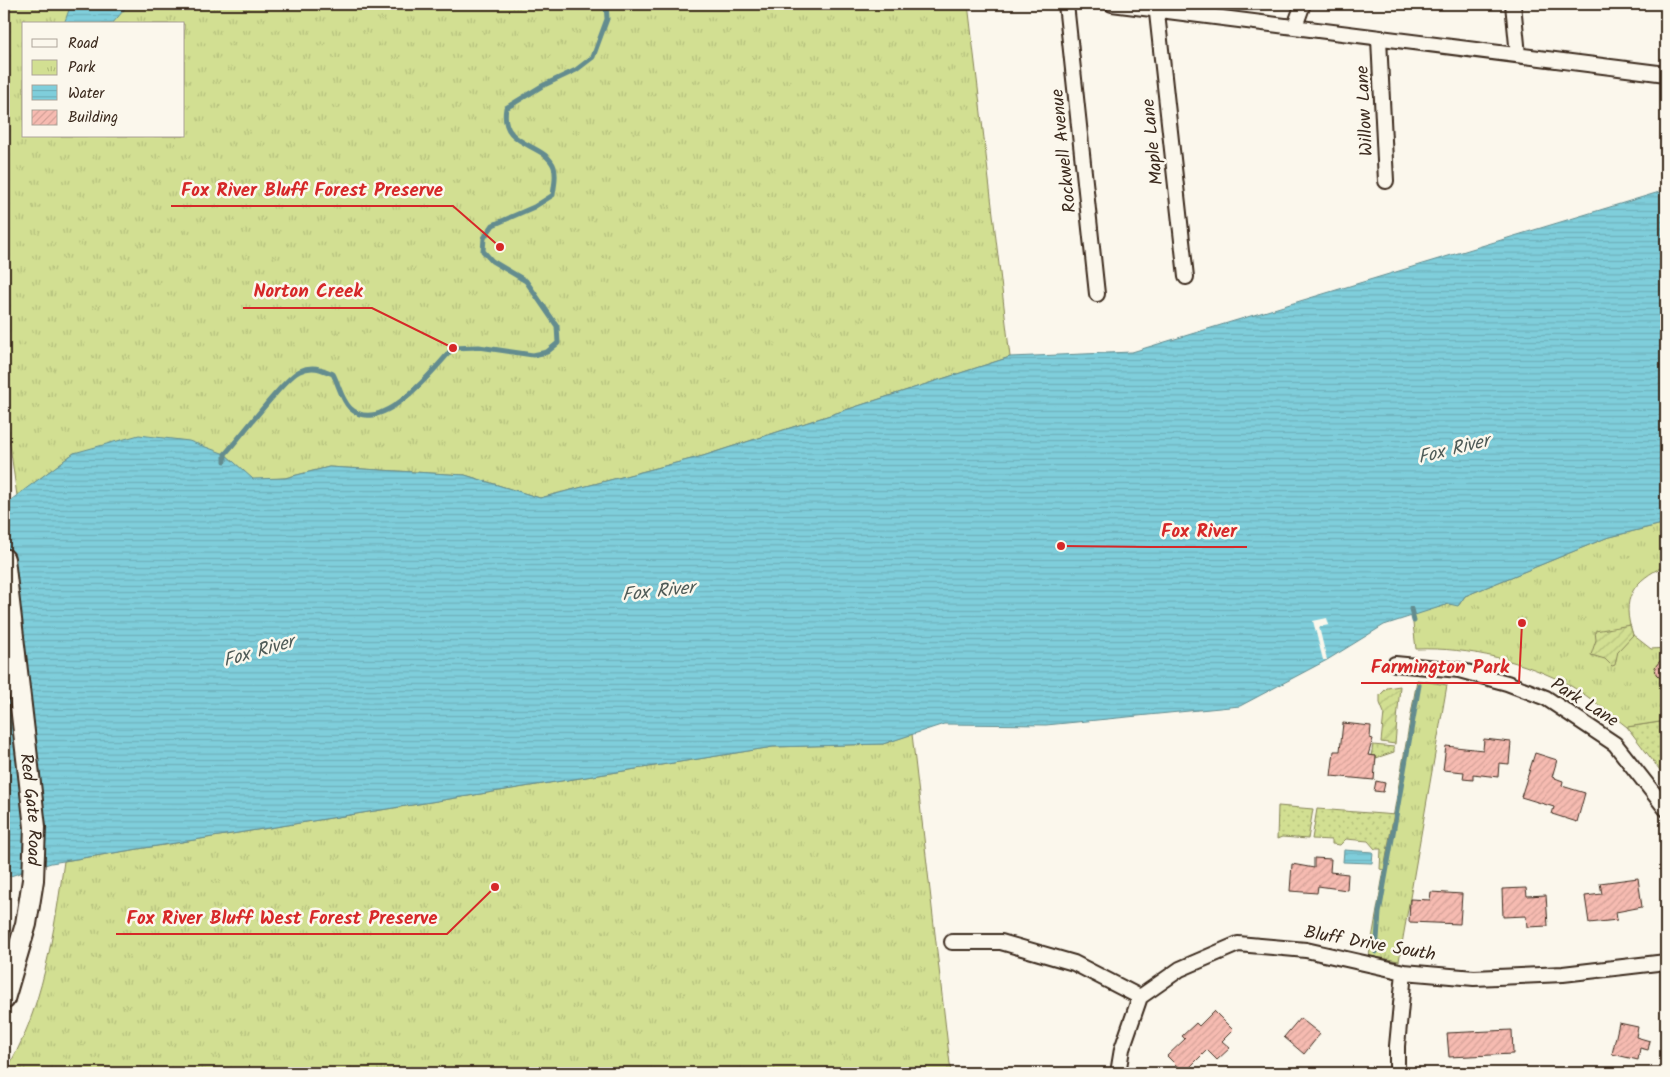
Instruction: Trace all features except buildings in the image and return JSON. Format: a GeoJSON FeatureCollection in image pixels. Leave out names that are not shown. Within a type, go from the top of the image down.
{"type":"FeatureCollection","features":[{"type":"Feature","properties":{"kind":"main road","name":"Red Gate Road"},"geometry":{"type":"LineString","coordinates":[[4,560],[35,826],[33,880],[26,924],[4,999]]}},
{"type":"Feature","properties":{"kind":"street","name":"Rockwell Avenue"},"geometry":{"type":"LineString","coordinates":[[1066,4],[1097,294]]}},
{"type":"Feature","properties":{"kind":"street"},"geometry":{"type":"LineString","coordinates":[[1112,4],[1156,7],[1379,39],[1666,74]]}},
{"type":"Feature","properties":{"kind":"street"},"geometry":{"type":"LineString","coordinates":[[1295,26],[1303,4]]}},
{"type":"Feature","properties":{"kind":"street"},"geometry":{"type":"LineString","coordinates":[[1513,4],[1518,55]]}},
{"type":"Feature","properties":{"kind":"street","name":"Maple Lane"},"geometry":{"type":"LineString","coordinates":[[1156,7],[1186,277]]}},
{"type":"Feature","properties":{"kind":"street","name":"Willow Lane"},"geometry":{"type":"LineString","coordinates":[[1379,39],[1386,181]]}},
{"type":"Feature","properties":{"kind":"street","name":"Park Lane"},"geometry":{"type":"LineString","coordinates":[[1395,664],[1459,670],[1508,683],[1546,698],[1615,744],[1666,809]]}},
{"type":"Feature","properties":{"kind":"street"},"geometry":{"type":"LineString","coordinates":[[952,942],[1000,942],[1074,963],[1140,997],[1122,1049],[1118,1073]]}},
{"type":"Feature","properties":{"kind":"street","name":"Bluff Drive South"},"geometry":{"type":"LineString","coordinates":[[1140,997],[1180,969],[1238,944],[1306,950],[1404,972],[1484,977],[1563,974],[1666,962]]}},
{"type":"Feature","properties":{"kind":"street"},"geometry":{"type":"LineString","coordinates":[[1397,1073],[1397,1046],[1404,972]]}},
{"type":"Feature","properties":{"kind":"green space"},"geometry":{"type":"Polygon","coordinates":[[[4,4],[968,4],[1010,357],[703,456],[540,498],[465,475],[329,467],[285,478],[253,480],[225,454],[74,453],[17,496],[4,402],[4,4]]]}},
{"type":"Feature","properties":{"kind":"green space"},"geometry":{"type":"Polygon","coordinates":[[[1666,523],[1666,565],[1645,577],[1638,584],[1632,592],[1628,611],[1633,635],[1651,649],[1666,648],[1666,721],[1627,727],[1578,690],[1535,669],[1476,653],[1456,650],[1416,649],[1412,615],[1449,604],[1459,605],[1465,596],[1606,538],[1666,523]]]}},
{"type":"Feature","properties":{"kind":"green space"},"geometry":{"type":"Polygon","coordinates":[[[1630,625],[1633,635],[1618,651],[1615,665],[1612,666],[1605,659],[1591,655],[1596,640],[1595,631],[1630,625]]]}},
{"type":"Feature","properties":{"kind":"green space"},"geometry":{"type":"Polygon","coordinates":[[[1417,680],[1447,685],[1399,961],[1369,956],[1417,680]]]}},
{"type":"Feature","properties":{"kind":"green space"},"geometry":{"type":"Polygon","coordinates":[[[1400,686],[1395,744],[1381,742],[1384,713],[1380,703],[1380,695],[1387,688],[1400,686]]]}},
{"type":"Feature","properties":{"kind":"green space"},"geometry":{"type":"Polygon","coordinates":[[[1666,721],[1666,778],[1627,727],[1666,721]]]}},
{"type":"Feature","properties":{"kind":"green space"},"geometry":{"type":"Polygon","coordinates":[[[912,734],[951,1073],[4,1073],[28,1025],[45,971],[64,861],[773,747],[883,744],[912,734]]]}},
{"type":"Feature","properties":{"kind":"green space"},"geometry":{"type":"Polygon","coordinates":[[[1373,745],[1394,747],[1394,752],[1376,758],[1376,756],[1371,756],[1373,745]]]}},
{"type":"Feature","properties":{"kind":"green space"},"geometry":{"type":"Polygon","coordinates":[[[1278,806],[1313,809],[1308,839],[1282,837],[1277,839],[1278,806]]]}},
{"type":"Feature","properties":{"kind":"green space"},"geometry":{"type":"Polygon","coordinates":[[[1317,809],[1396,815],[1387,871],[1380,869],[1381,849],[1375,849],[1368,841],[1346,839],[1340,845],[1332,844],[1332,840],[1312,839],[1317,809]]]}},
{"type":"Feature","properties":{"kind":"water"},"geometry":{"type":"Polygon","coordinates":[[[71,4],[129,4],[114,22],[65,22],[71,4]]]}},
{"type":"Feature","properties":{"kind":"water"},"geometry":{"type":"Polygon","coordinates":[[[1666,190],[1666,523],[1606,538],[1465,596],[1458,606],[1449,604],[1384,625],[1327,660],[1240,706],[1046,725],[944,724],[883,744],[773,747],[51,863],[4,878],[4,505],[74,453],[139,435],[189,441],[225,454],[253,479],[285,478],[329,467],[465,475],[540,498],[703,456],[1010,357],[1132,352],[1666,190]]]}},
{"type":"Feature","properties":{"kind":"water"},"geometry":{"type":"Polygon","coordinates":[[[1344,850],[1373,852],[1372,863],[1343,862],[1344,850]]]}},
{"type":"Feature","properties":{"kind":"pier"},"geometry":{"type":"Polygon","coordinates":[[[1327,618],[1329,625],[1319,627],[1327,660],[1323,660],[1313,621],[1327,618]]]}},
{"type":"Feature","properties":{"kind":"waterway"},"geometry":{"type":"LineString","coordinates":[[225,461],[225,454],[273,396],[293,376],[304,369],[316,368],[333,374],[342,396],[350,408],[363,415],[377,414],[392,407],[407,396],[434,370],[453,348],[479,347],[533,355],[547,352],[558,343],[557,326],[526,281],[492,261],[483,251],[484,238],[493,225],[534,207],[553,195],[554,167],[542,153],[516,138],[509,131],[506,121],[506,108],[542,86],[576,70],[593,57],[607,19],[606,4]]}},
{"type":"Feature","properties":{"kind":"waterway"},"geometry":{"type":"LineString","coordinates":[[1411,609],[1414,621]]}},
{"type":"Feature","properties":{"kind":"waterway"},"geometry":{"type":"LineString","coordinates":[[1376,952],[1379,913],[1419,685]]}},
{"type":"Feature","properties":{"kind":"place","name":"Fox River Bluff Forest Preserve"},"geometry":{"type":"Point","coordinates":[500,247]}},
{"type":"Feature","properties":{"kind":"place","name":"Norton Creek"},"geometry":{"type":"Point","coordinates":[453,348]}},
{"type":"Feature","properties":{"kind":"place","name":"Fox River"},"geometry":{"type":"Point","coordinates":[1061,546]}},
{"type":"Feature","properties":{"kind":"place","name":"Farmington Park"},"geometry":{"type":"Point","coordinates":[1522,623]}},
{"type":"Feature","properties":{"kind":"place","name":"Fox River Bluff West Forest Preserve"},"geometry":{"type":"Point","coordinates":[495,887]}}]}
